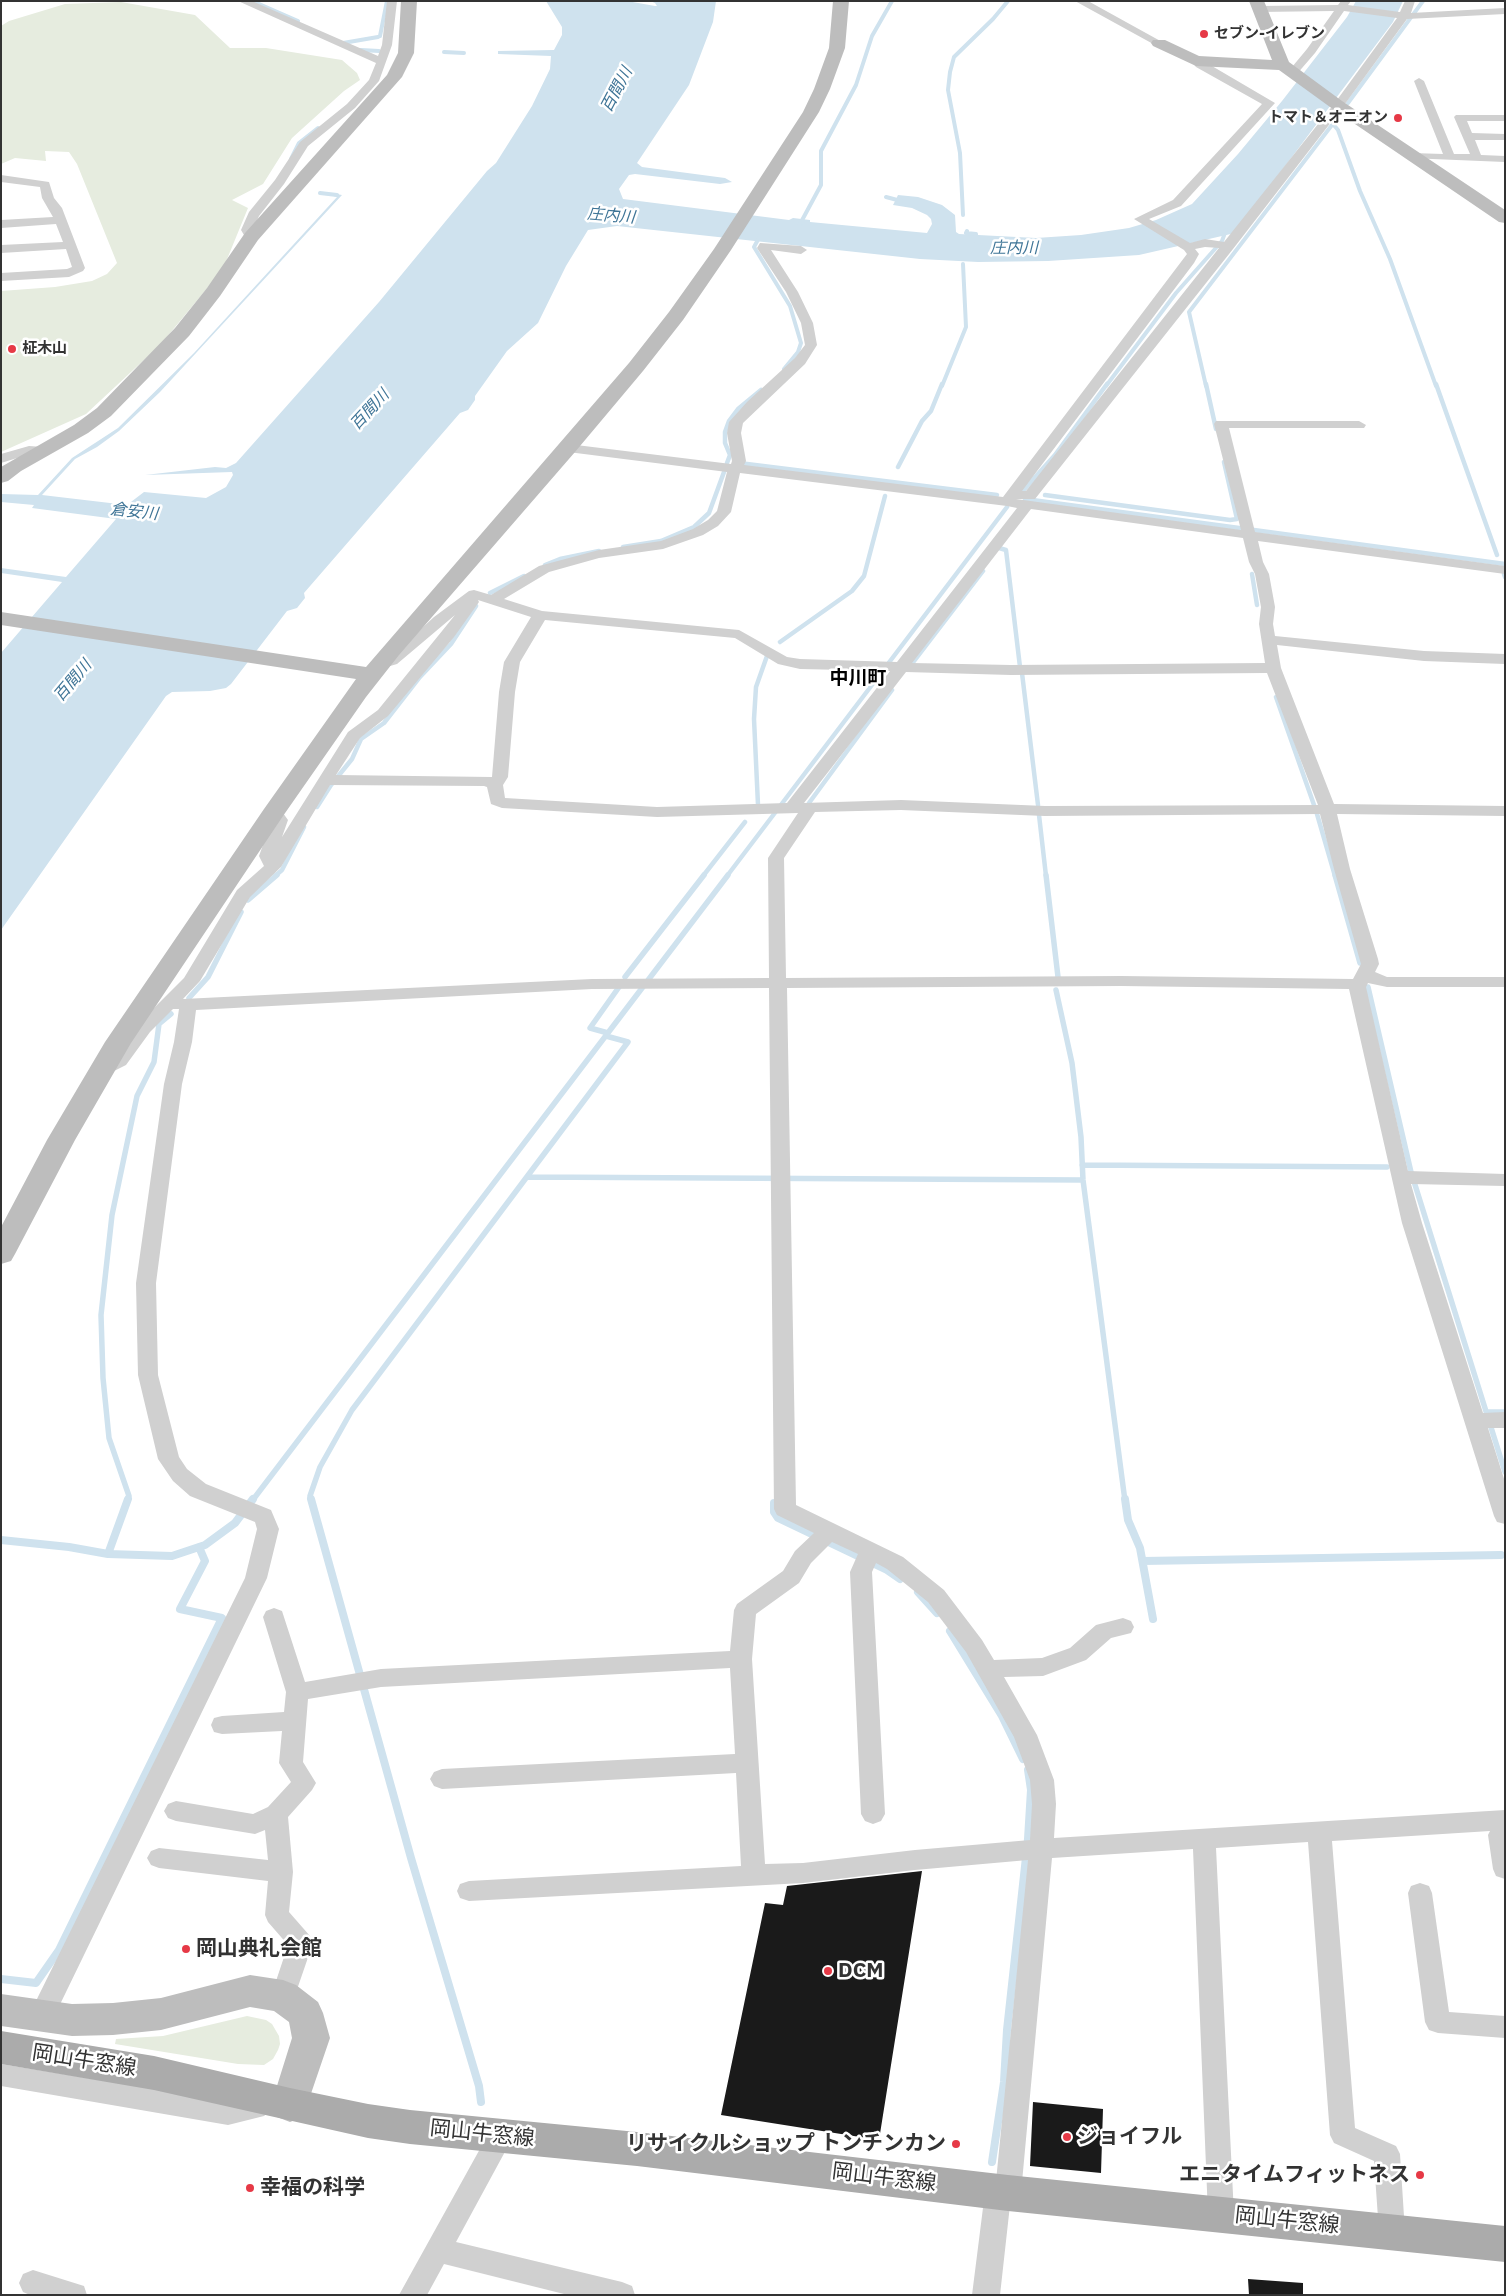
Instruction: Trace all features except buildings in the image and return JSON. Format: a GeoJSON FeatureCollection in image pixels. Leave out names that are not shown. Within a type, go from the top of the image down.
{"type":"FeatureCollection","features":[{"type":"Feature","properties":{"kind":"main road","name":"岡山牛窓線"},"geometry":{"type":"LineString","coordinates":[[1,2047],[154,2073],[368,2121],[500,2137],[637,2149],[1003,2193],[1505,2244]]}},
{"type":"Feature","properties":{"kind":"street"},"geometry":{"type":"LineString","coordinates":[[243,1],[382,62]]}},
{"type":"Feature","properties":{"kind":"street"},"geometry":{"type":"LineString","coordinates":[[251,237],[247,230],[253,214],[280,182],[304,144],[351,106],[374,81],[382,62],[392,1]]}},
{"type":"Feature","properties":{"kind":"street"},"geometry":{"type":"LineString","coordinates":[[1,477],[14,467],[73,434],[104,412],[159,358],[200,310],[251,237],[394,77],[406,53],[409,1]]}},
{"type":"Feature","properties":{"kind":"street"},"geometry":{"type":"LineString","coordinates":[[1,1254],[61,1140],[124,1034],[272,814],[376,669],[636,367],[676,316],[745,216],[811,112],[822,89],[837,48],[841,1]]}},
{"type":"Feature","properties":{"kind":"street"},"geometry":{"type":"LineString","coordinates":[[1010,498],[1187,266],[1193,254],[1187,246],[1140,219],[1177,203],[1268,103],[1196,61],[1080,1]]}},
{"type":"Feature","properties":{"kind":"street"},"geometry":{"type":"LineString","coordinates":[[568,448],[737,465],[1010,498],[1030,496],[1408,16],[1410,1]]}},
{"type":"Feature","properties":{"kind":"street"},"geometry":{"type":"LineString","coordinates":[[1505,11],[1408,16],[1346,6],[1258,5],[1276,53],[1290,71],[1337,105],[1505,218]]}},
{"type":"Feature","properties":{"kind":"street"},"geometry":{"type":"LineString","coordinates":[[1290,71],[1346,6]]}},
{"type":"Feature","properties":{"kind":"street"},"geometry":{"type":"LineString","coordinates":[[1196,61],[1290,71]]}},
{"type":"Feature","properties":{"kind":"street"},"geometry":{"type":"LineString","coordinates":[[1420,81],[1450,157]]}},
{"type":"Feature","properties":{"kind":"street"},"geometry":{"type":"LineString","coordinates":[[1477,158],[1460,118],[1505,118]]}},
{"type":"Feature","properties":{"kind":"street"},"geometry":{"type":"LineString","coordinates":[[1468,136],[1505,136]]}},
{"type":"Feature","properties":{"kind":"street"},"geometry":{"type":"LineString","coordinates":[[1412,156],[1505,159]]}},
{"type":"Feature","properties":{"kind":"street"},"geometry":{"type":"LineString","coordinates":[[1,192],[5,178],[45,184],[48,198],[56,208],[79,268],[69,273],[1,277]]}},
{"type":"Feature","properties":{"kind":"street"},"geometry":{"type":"LineString","coordinates":[[1,224],[60,220]]}},
{"type":"Feature","properties":{"kind":"street"},"geometry":{"type":"LineString","coordinates":[[1187,246],[1213,243],[1228,246]]}},
{"type":"Feature","properties":{"kind":"street"},"geometry":{"type":"LineString","coordinates":[[1,250],[69,245]]}},
{"type":"Feature","properties":{"kind":"street"},"geometry":{"type":"LineString","coordinates":[[100,1073],[120,1061],[144,1028],[179,1004],[243,894],[273,867],[333,780],[354,735],[382,713],[449,634],[484,597],[560,564],[599,554],[663,545],[698,532],[724,512],[737,465],[734,432],[736,422],[800,361],[811,345],[811,335],[801,310],[792,292],[766,253],[764,246],[801,250]]}},
{"type":"Feature","properties":{"kind":"street"},"geometry":{"type":"LineString","coordinates":[[1359,424],[1221,424],[1256,562],[1262,574],[1266,598],[1268,640],[1273,668],[1327,810],[1342,869],[1370,959],[1370,964],[1362,979],[1409,1178],[1412,1223],[1490,1421],[1504,1513]]}},
{"type":"Feature","properties":{"kind":"street"},"geometry":{"type":"LineString","coordinates":[[1,459],[29,450],[43,451]]}},
{"type":"Feature","properties":{"kind":"street"},"geometry":{"type":"LineString","coordinates":[[1010,498],[1026,506],[1248,531],[1505,570]]}},
{"type":"Feature","properties":{"kind":"street"},"geometry":{"type":"LineString","coordinates":[[782,809],[903,668],[1026,506]]}},
{"type":"Feature","properties":{"kind":"street"},"geometry":{"type":"LineString","coordinates":[[1,618],[342,670],[376,669],[403,654],[459,604],[474,594],[540,615],[739,634],[784,661],[903,668],[1130,670],[1273,668]]}},
{"type":"Feature","properties":{"kind":"street"},"geometry":{"type":"LineString","coordinates":[[540,615],[512,662],[507,692],[500,776],[495,784],[497,801],[502,803],[657,812],[901,806],[1045,811],[1505,811]]}},
{"type":"Feature","properties":{"kind":"street"},"geometry":{"type":"LineString","coordinates":[[1268,640],[1424,656],[1505,659]]}},
{"type":"Feature","properties":{"kind":"street"},"geometry":{"type":"LineString","coordinates":[[333,780],[487,781],[495,784]]}},
{"type":"Feature","properties":{"kind":"street"},"geometry":{"type":"LineString","coordinates":[[810,807],[776,858],[785,1509],[824,1537],[867,1558],[895,1563],[936,1596],[974,1646],[1025,1735],[1042,1780],[1044,1804],[1031,1850],[1003,2193],[986,2295]]}},
{"type":"Feature","properties":{"kind":"street"},"geometry":{"type":"LineString","coordinates":[[272,814],[280,820],[267,856],[273,867]]}},
{"type":"Feature","properties":{"kind":"street"},"geometry":{"type":"LineString","coordinates":[[179,1004],[478,988],[630,983],[1362,979],[1387,982],[1505,982]]}},
{"type":"Feature","properties":{"kind":"street"},"geometry":{"type":"LineString","coordinates":[[41,2017],[256,1578],[268,1529],[263,1516],[198,1490],[180,1475],[169,1459],[148,1375],[146,1283],[173,1084],[183,1042],[179,1004]]}},
{"type":"Feature","properties":{"kind":"street"},"geometry":{"type":"LineString","coordinates":[[1409,1178],[1505,1180]]}},
{"type":"Feature","properties":{"kind":"street"},"geometry":{"type":"LineString","coordinates":[[754,1875],[741,1659],[745,1610],[791,1577],[803,1557],[824,1537]]}},
{"type":"Feature","properties":{"kind":"street"},"geometry":{"type":"LineString","coordinates":[[867,1558],[861,1572],[873,1814]]}},
{"type":"Feature","properties":{"kind":"street"},"geometry":{"type":"LineString","coordinates":[[176,1812],[255,1824],[276,1814],[304,1783],[291,1763],[296,1692],[274,1616]]}},
{"type":"Feature","properties":{"kind":"street"},"geometry":{"type":"LineString","coordinates":[[987,1669],[1043,1667],[1078,1654],[1104,1631],[1123,1628]]}},
{"type":"Feature","properties":{"kind":"street"},"geometry":{"type":"LineString","coordinates":[[296,1692],[362,1681],[741,1659]]}},
{"type":"Feature","properties":{"kind":"street"},"geometry":{"type":"LineString","coordinates":[[222,1725],[294,1721]]}},
{"type":"Feature","properties":{"kind":"street"},"geometry":{"type":"LineString","coordinates":[[442,1779],[747,1763]]}},
{"type":"Feature","properties":{"kind":"street"},"geometry":{"type":"LineString","coordinates":[[276,1814],[281,1872],[278,1915],[301,1943],[283,1996]]}},
{"type":"Feature","properties":{"kind":"street"},"geometry":{"type":"LineString","coordinates":[[469,1891],[803,1873],[1031,1850],[1204,1839],[1319,1832],[1502,1828],[1505,1869]]}},
{"type":"Feature","properties":{"kind":"street"},"geometry":{"type":"LineString","coordinates":[[1319,1832],[1343,2135],[1387,2154],[1392,2232]]}},
{"type":"Feature","properties":{"kind":"street"},"geometry":{"type":"LineString","coordinates":[[1204,1839],[1222,2215]]}},
{"type":"Feature","properties":{"kind":"street"},"geometry":{"type":"LineString","coordinates":[[159,1858],[281,1872]]}},
{"type":"Feature","properties":{"kind":"street"},"geometry":{"type":"LineString","coordinates":[[1420,1893],[1438,2022],[1505,2027]]}},
{"type":"Feature","properties":{"kind":"street"},"geometry":{"type":"LineString","coordinates":[[1,2010],[72,2020],[113,2019],[161,2014],[250,1992],[283,1996],[305,2013],[311,2038],[278,2102],[228,2114],[1,2075]]}},
{"type":"Feature","properties":{"kind":"street"},"geometry":{"type":"LineString","coordinates":[[412,2295],[500,2137]]}},
{"type":"Feature","properties":{"kind":"street"},"geometry":{"type":"LineString","coordinates":[[437,2250],[622,2295]]}},
{"type":"Feature","properties":{"kind":"shaded area"},"geometry":{"type":"Polygon","coordinates":[[[121,2],[195,15],[230,48],[266,48],[342,60],[357,73],[360,80],[344,91],[292,138],[263,184],[232,200],[248,208],[223,269],[161,344],[86,414],[1,452],[1,291],[55,287],[92,281],[107,274],[117,263],[77,164],[69,152],[45,151],[46,161],[15,158],[1,164],[1,26],[9,21],[65,4],[121,2]]]}},
{"type":"Feature","properties":{"kind":"shaded area"},"geometry":{"type":"Polygon","coordinates":[[[247,2016],[266,2020],[272,2024],[279,2036],[280,2044],[278,2050],[273,2059],[264,2065],[238,2064],[115,2044],[116,2039],[163,2036],[247,2016]]]}},
{"type":"Feature","properties":{"kind":"water"},"geometry":{"type":"Polygon","coordinates":[[[546,1],[627,1],[657,6],[650,1],[716,1],[713,22],[689,85],[637,163],[642,167],[725,178],[732,182],[720,184],[635,174],[629,175],[619,189],[623,199],[789,220],[793,218],[810,220],[810,222],[927,233],[932,224],[931,219],[912,208],[893,205],[898,195],[918,197],[942,205],[955,215],[956,232],[959,234],[1036,238],[1081,235],[1129,228],[1156,220],[1192,204],[1238,154],[1282,101],[1347,17],[1356,1],[1403,1],[1393,22],[1235,233],[1139,255],[1048,261],[978,262],[920,259],[617,226],[588,230],[566,266],[538,323],[507,351],[475,396],[475,400],[468,410],[460,413],[304,593],[305,598],[297,608],[287,611],[231,684],[226,688],[210,691],[172,692],[166,696],[1,930],[1,653],[62,582],[1,573],[1,568],[66,577],[116,519],[32,508],[34,505],[1,502],[1,494],[38,495],[72,458],[118,428],[194,353],[337,197],[330,195],[331,193],[342,195],[160,392],[119,431],[97,447],[75,459],[42,495],[127,505],[144,492],[206,498],[226,487],[233,475],[232,472],[145,475],[215,467],[226,468],[236,463],[379,302],[487,171],[496,163],[532,106],[550,69],[551,56],[498,54],[498,51],[554,50],[562,35],[562,27],[546,1]]]}},
{"type":"Feature","properties":{"kind":"waterway"},"geometry":{"type":"LineString","coordinates":[[252,1],[298,21]]}},
{"type":"Feature","properties":{"kind":"waterway"},"geometry":{"type":"LineString","coordinates":[[380,36],[387,1]]}},
{"type":"Feature","properties":{"kind":"waterway"},"geometry":{"type":"LineString","coordinates":[[800,224],[821,185],[821,151],[856,85],[872,36],[892,1]]}},
{"type":"Feature","properties":{"kind":"waterway"},"geometry":{"type":"LineString","coordinates":[[963,215],[960,153],[948,90],[950,72],[954,57],[993,19],[1008,1]]}},
{"type":"Feature","properties":{"kind":"waterway"},"geometry":{"type":"LineString","coordinates":[[1348,103],[1423,1]]}},
{"type":"Feature","properties":{"kind":"waterway"},"geometry":{"type":"LineString","coordinates":[[343,43],[378,37]]}},
{"type":"Feature","properties":{"kind":"waterway"},"geometry":{"type":"LineString","coordinates":[[361,50],[379,51]]}},
{"type":"Feature","properties":{"kind":"waterway"},"geometry":{"type":"LineString","coordinates":[[444,52],[464,53]]}},
{"type":"Feature","properties":{"kind":"waterway"},"geometry":{"type":"LineString","coordinates":[[1206,386],[1189,312],[1335,121]]}},
{"type":"Feature","properties":{"kind":"waterway"},"geometry":{"type":"LineString","coordinates":[[1333,124],[1338,130],[1360,191],[1390,259],[1436,386]]}},
{"type":"Feature","properties":{"kind":"waterway"},"geometry":{"type":"LineString","coordinates":[[291,159],[299,143],[318,128]]}},
{"type":"Feature","properties":{"kind":"waterway"},"geometry":{"type":"LineString","coordinates":[[320,193],[337,195]]}},
{"type":"Feature","properties":{"kind":"waterway"},"geometry":{"type":"LineString","coordinates":[[886,197],[901,201]]}},
{"type":"Feature","properties":{"kind":"waterway"},"geometry":{"type":"LineString","coordinates":[[1106,386],[1176,293],[1222,241],[1226,230]]}},
{"type":"Feature","properties":{"kind":"waterway"},"geometry":{"type":"LineString","coordinates":[[967,231],[966,233],[976,234],[976,242]]}},
{"type":"Feature","properties":{"kind":"waterway"},"geometry":{"type":"LineString","coordinates":[[760,236],[754,247],[790,306],[801,343],[798,352],[784,369]]}},
{"type":"Feature","properties":{"kind":"waterway"},"geometry":{"type":"LineString","coordinates":[[942,386],[966,327],[963,264]]}},
{"type":"Feature","properties":{"kind":"waterway"},"geometry":{"type":"LineString","coordinates":[[898,467],[922,421],[931,411],[942,384]]}},
{"type":"Feature","properties":{"kind":"waterway"},"geometry":{"type":"LineString","coordinates":[[1021,493],[1055,455],[1107,384]]}},
{"type":"Feature","properties":{"kind":"waterway"},"geometry":{"type":"LineString","coordinates":[[1206,384],[1216,429]]}},
{"type":"Feature","properties":{"kind":"waterway"},"geometry":{"type":"LineString","coordinates":[[1436,384],[1497,555]]}},
{"type":"Feature","properties":{"kind":"waterway"},"geometry":{"type":"LineString","coordinates":[[727,463],[730,455],[725,443],[725,432],[729,421],[738,409],[761,390]]}},
{"type":"Feature","properties":{"kind":"waterway"},"geometry":{"type":"LineString","coordinates":[[1045,495],[1230,520],[1237,519],[1224,462]]}},
{"type":"Feature","properties":{"kind":"waterway"},"geometry":{"type":"LineString","coordinates":[[739,463],[997,495]]}},
{"type":"Feature","properties":{"kind":"waterway"},"geometry":{"type":"LineString","coordinates":[[623,547],[661,541],[694,527],[709,513],[724,472]]}},
{"type":"Feature","properties":{"kind":"waterway"},"geometry":{"type":"LineString","coordinates":[[780,642],[852,591],[864,576],[885,496]]}},
{"type":"Feature","properties":{"kind":"waterway"},"geometry":{"type":"LineString","coordinates":[[1025,499],[1505,564]]}},
{"type":"Feature","properties":{"kind":"waterway"},"geometry":{"type":"LineString","coordinates":[[727,876],[1007,507]]}},
{"type":"Feature","properties":{"kind":"waterway"},"geometry":{"type":"LineString","coordinates":[[999,548],[1006,550],[1020,667]]}},
{"type":"Feature","properties":{"kind":"waterway"},"geometry":{"type":"LineString","coordinates":[[545,565],[560,559],[599,551]]}},
{"type":"Feature","properties":{"kind":"waterway"},"geometry":{"type":"LineString","coordinates":[[908,669],[983,571]]}},
{"type":"Feature","properties":{"kind":"waterway"},"geometry":{"type":"LineString","coordinates":[[1252,574],[1257,605]]}},
{"type":"Feature","properties":{"kind":"waterway"},"geometry":{"type":"LineString","coordinates":[[490,593],[524,576]]}},
{"type":"Feature","properties":{"kind":"waterway"},"geometry":{"type":"LineString","coordinates":[[317,807],[331,785],[352,759],[361,739],[384,723],[419,678],[451,644],[476,606]]}},
{"type":"Feature","properties":{"kind":"waterway"},"geometry":{"type":"LineString","coordinates":[[758,805],[754,719],[756,687],[767,656]]}},
{"type":"Feature","properties":{"kind":"waterway"},"geometry":{"type":"LineString","coordinates":[[1022,673],[1038,805]]}},
{"type":"Feature","properties":{"kind":"waterway"},"geometry":{"type":"LineString","coordinates":[[809,803],[892,690]]}},
{"type":"Feature","properties":{"kind":"waterway"},"geometry":{"type":"LineString","coordinates":[[1276,697],[1314,805]]}},
{"type":"Feature","properties":{"kind":"waterway"},"geometry":{"type":"LineString","coordinates":[[1317,814],[1335,876]]}},
{"type":"Feature","properties":{"kind":"waterway"},"geometry":{"type":"LineString","coordinates":[[1039,815],[1046,876]]}},
{"type":"Feature","properties":{"kind":"waterway"},"geometry":{"type":"LineString","coordinates":[[703,876],[745,822]]}},
{"type":"Feature","properties":{"kind":"waterway"},"geometry":{"type":"LineString","coordinates":[[275,876],[282,870],[304,827]]}},
{"type":"Feature","properties":{"kind":"waterway"},"geometry":{"type":"LineString","coordinates":[[248,900],[277,875]]}},
{"type":"Feature","properties":{"kind":"waterway"},"geometry":{"type":"LineString","coordinates":[[625,977],[704,875]]}},
{"type":"Feature","properties":{"kind":"waterway"},"geometry":{"type":"LineString","coordinates":[[608,1033],[728,875]]}},
{"type":"Feature","properties":{"kind":"waterway"},"geometry":{"type":"LineString","coordinates":[[1046,875],[1058,977]]}},
{"type":"Feature","properties":{"kind":"waterway"},"geometry":{"type":"LineString","coordinates":[[1335,875],[1360,963]]}},
{"type":"Feature","properties":{"kind":"waterway"},"geometry":{"type":"LineString","coordinates":[[189,998],[208,977],[241,912]]}},
{"type":"Feature","properties":{"kind":"waterway"},"geometry":{"type":"LineString","coordinates":[[608,1033],[590,1028],[619,987]]}},
{"type":"Feature","properties":{"kind":"waterway"},"geometry":{"type":"LineString","coordinates":[[1368,987],[1411,1172],[1505,1472]]}},
{"type":"Feature","properties":{"kind":"waterway"},"geometry":{"type":"LineString","coordinates":[[1056,990],[1072,1063],[1081,1137],[1082,1165]]}},
{"type":"Feature","properties":{"kind":"waterway"},"geometry":{"type":"LineString","coordinates":[[127,1501],[129,1496],[109,1438],[103,1378],[101,1315],[112,1215],[137,1096],[154,1062],[159,1024],[171,1014]]}},
{"type":"Feature","properties":{"kind":"waterway"},"geometry":{"type":"LineString","coordinates":[[252,1501],[608,1033]]}},
{"type":"Feature","properties":{"kind":"waterway"},"geometry":{"type":"LineString","coordinates":[[311,1501],[310,1496],[320,1467],[352,1410],[628,1042],[606,1036]]}},
{"type":"Feature","properties":{"kind":"waterway"},"geometry":{"type":"LineString","coordinates":[[1082,1165],[1387,1167]]}},
{"type":"Feature","properties":{"kind":"waterway"},"geometry":{"type":"LineString","coordinates":[[1082,1165],[1083,1180]]}},
{"type":"Feature","properties":{"kind":"waterway"},"geometry":{"type":"LineString","coordinates":[[527,1177],[1083,1180]]}},
{"type":"Feature","properties":{"kind":"waterway"},"geometry":{"type":"LineString","coordinates":[[1083,1180],[1125,1501]]}},
{"type":"Feature","properties":{"kind":"waterway"},"geometry":{"type":"LineString","coordinates":[[1487,1412],[1505,1412]]}},
{"type":"Feature","properties":{"kind":"waterway"},"geometry":{"type":"LineString","coordinates":[[108,1554],[128,1499]]}},
{"type":"Feature","properties":{"kind":"waterway"},"geometry":{"type":"LineString","coordinates":[[199,1547],[205,1545],[235,1523],[253,1499]]}},
{"type":"Feature","properties":{"kind":"waterway"},"geometry":{"type":"LineString","coordinates":[[311,1499],[411,1858],[479,2086],[481,2102]]}},
{"type":"Feature","properties":{"kind":"waterway"},"geometry":{"type":"LineString","coordinates":[[1125,1499],[1128,1520],[1140,1548],[1153,1619]]}},
{"type":"Feature","properties":{"kind":"waterway"},"geometry":{"type":"LineString","coordinates":[[774,1503],[774,1512],[778,1518],[887,1570],[900,1579]]}},
{"type":"Feature","properties":{"kind":"waterway"},"geometry":{"type":"LineString","coordinates":[[1,1540],[69,1547],[108,1554]]}},
{"type":"Feature","properties":{"kind":"waterway"},"geometry":{"type":"LineString","coordinates":[[1,1979],[36,1983],[59,1950],[222,1618],[180,1609],[205,1561],[199,1547]]}},
{"type":"Feature","properties":{"kind":"waterway"},"geometry":{"type":"LineString","coordinates":[[108,1554],[172,1556],[199,1547]]}},
{"type":"Feature","properties":{"kind":"waterway"},"geometry":{"type":"LineString","coordinates":[[1143,1561],[1501,1555]]}},
{"type":"Feature","properties":{"kind":"waterway"},"geometry":{"type":"LineString","coordinates":[[918,1592],[937,1613]]}},
{"type":"Feature","properties":{"kind":"waterway"},"geometry":{"type":"LineString","coordinates":[[950,1631],[1002,1716],[1023,1759]]}},
{"type":"Feature","properties":{"kind":"waterway"},"geometry":{"type":"LineString","coordinates":[[992,2162],[1004,2082],[1007,2030],[1028,1839],[1031,1790],[1028,1770]]}},
{"type":"Feature","properties":{"kind":"place","name":"セブン-イレブン"},"geometry":{"type":"Point","coordinates":[1204,34]}},
{"type":"Feature","properties":{"kind":"place","name":"トマト＆オニオン"},"geometry":{"type":"Point","coordinates":[1398,118]}},
{"type":"Feature","properties":{"kind":"place","name":"柾木山"},"geometry":{"type":"Point","coordinates":[12,349]}},
{"type":"Feature","properties":{"kind":"place","name":"岡山典礼会館"},"geometry":{"type":"Point","coordinates":[186,1949]}},
{"type":"Feature","properties":{"kind":"place","name":"DCM"},"geometry":{"type":"Point","coordinates":[828,1971]}},
{"type":"Feature","properties":{"kind":"place","name":"ジョイフル"},"geometry":{"type":"Point","coordinates":[1067,2137]}},
{"type":"Feature","properties":{"kind":"place","name":"リサイクルショップ トンチンカン"},"geometry":{"type":"Point","coordinates":[956,2144]}},
{"type":"Feature","properties":{"kind":"place","name":"エニタイムフィットネス"},"geometry":{"type":"Point","coordinates":[1420,2175]}},
{"type":"Feature","properties":{"kind":"place","name":"幸福の科学"},"geometry":{"type":"Point","coordinates":[250,2188]}},
{"type":"Feature","properties":{"kind":"district","name":"中川町"},"geometry":{"type":"Point","coordinates":[858,679]}},
{"type":"Feature","properties":{"kind":"water label","name":"百間川"},"geometry":{"type":"Point","coordinates":[617,90]}},
{"type":"Feature","properties":{"kind":"water label","name":"庄内川"},"geometry":{"type":"Point","coordinates":[611,216]}},
{"type":"Feature","properties":{"kind":"water label","name":"庄内川"},"geometry":{"type":"Point","coordinates":[1014,248]}},
{"type":"Feature","properties":{"kind":"water label","name":"百間川"},"geometry":{"type":"Point","coordinates":[370,410]}},
{"type":"Feature","properties":{"kind":"water label","name":"倉安川"},"geometry":{"type":"Point","coordinates":[134,512]}},
{"type":"Feature","properties":{"kind":"water label","name":"百間川"},"geometry":{"type":"Point","coordinates":[73,681]}}]}
